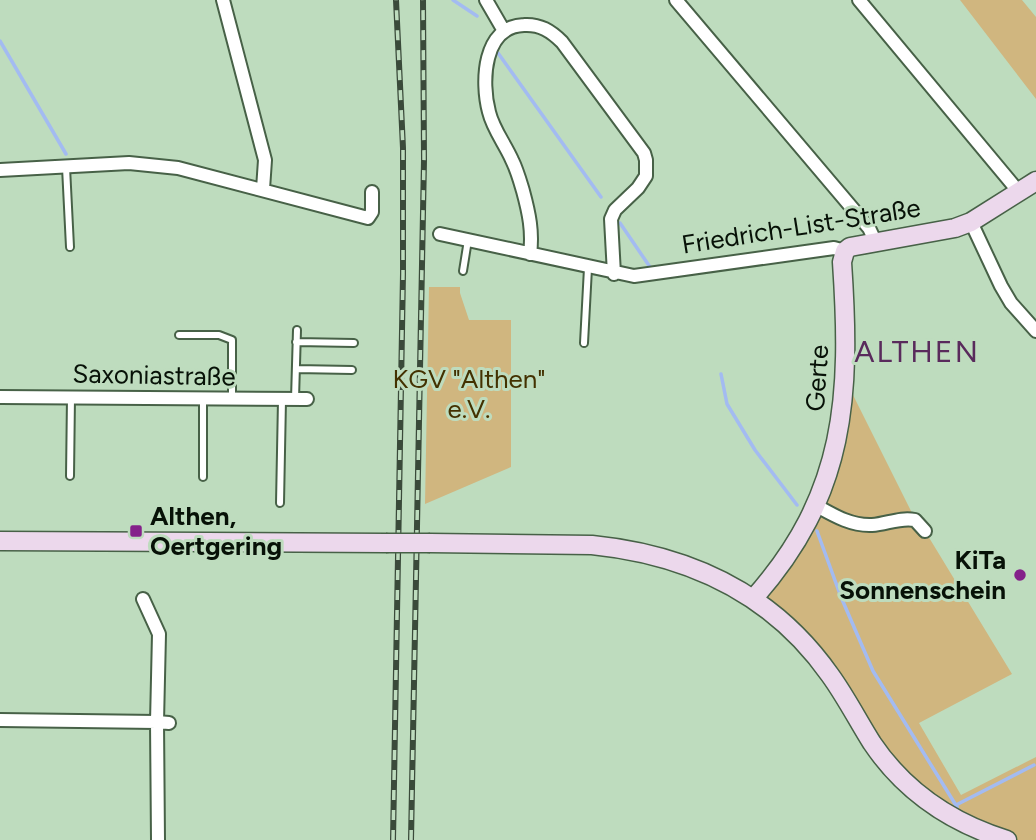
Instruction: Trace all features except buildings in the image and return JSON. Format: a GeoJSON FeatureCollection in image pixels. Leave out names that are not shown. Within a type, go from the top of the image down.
{"type":"FeatureCollection","features":[{"type":"Feature","properties":{"kind":"main road","name":"Friedrich-List-Straße"},"geometry":{"type":"LineString","coordinates":[[845,251],[850,247],[875,241],[955,228],[971,222],[1036,181]]}},
{"type":"Feature","properties":{"kind":"main road","name":"Gerte"},"geometry":{"type":"LineString","coordinates":[[753,598],[798,536],[815,505],[833,459],[844,401],[847,346],[842,262],[845,251]]}},
{"type":"Feature","properties":{"kind":"main road"},"geometry":{"type":"LineString","coordinates":[[0,541],[592,545],[618,547],[679,562],[718,577],[753,598],[783,622],[830,675],[890,767],[914,790],[964,824],[1007,840]]}},
{"type":"Feature","properties":{"kind":"street"},"geometry":{"type":"LineString","coordinates":[[223,0],[265,160],[263,189]]}},
{"type":"Feature","properties":{"kind":"street"},"geometry":{"type":"LineString","coordinates":[[486,0],[504,30]]}},
{"type":"Feature","properties":{"kind":"street"},"geometry":{"type":"LineString","coordinates":[[676,0],[869,228],[875,241]]}},
{"type":"Feature","properties":{"kind":"street"},"geometry":{"type":"LineString","coordinates":[[859,0],[1018,191]]}},
{"type":"Feature","properties":{"kind":"street"},"geometry":{"type":"LineString","coordinates":[[530,254],[530,216],[514,163],[491,117],[487,97],[487,60],[492,44],[504,30],[522,25],[551,31],[562,42],[644,153],[646,176],[638,188],[615,210],[611,219],[614,274]]}},
{"type":"Feature","properties":{"kind":"street"},"geometry":{"type":"LineString","coordinates":[[0,170],[65,165],[153,165],[263,189],[368,218],[372,212],[372,192]]}},
{"type":"Feature","properties":{"kind":"street"},"geometry":{"type":"LineString","coordinates":[[971,222],[1011,303],[1036,331]]}},
{"type":"Feature","properties":{"kind":"street","name":"Friedrich-List-Straße"},"geometry":{"type":"LineString","coordinates":[[440,234],[614,274],[647,276],[834,248],[845,251]]}},
{"type":"Feature","properties":{"kind":"street","name":"Saxoniastraße"},"geometry":{"type":"LineString","coordinates":[[0,397],[295,399]]}},
{"type":"Feature","properties":{"kind":"street"},"geometry":{"type":"LineString","coordinates":[[815,505],[838,518],[854,523],[872,525],[903,518],[915,520],[925,531]]}},
{"type":"Feature","properties":{"kind":"street"},"geometry":{"type":"LineString","coordinates":[[143,599],[159,634],[163,722],[158,840]]}},
{"type":"Feature","properties":{"kind":"street"},"geometry":{"type":"LineString","coordinates":[[0,720],[163,722]]}},
{"type":"Feature","properties":{"kind":"lane"},"geometry":{"type":"LineString","coordinates":[[65,165],[70,247]]}},
{"type":"Feature","properties":{"kind":"lane"},"geometry":{"type":"LineString","coordinates":[[463,271],[468,240]]}},
{"type":"Feature","properties":{"kind":"lane"},"geometry":{"type":"LineString","coordinates":[[584,343],[588,268]]}},
{"type":"Feature","properties":{"kind":"lane"},"geometry":{"type":"LineString","coordinates":[[280,503],[295,399],[297,330]]}},
{"type":"Feature","properties":{"kind":"lane"},"geometry":{"type":"LineString","coordinates":[[179,335],[219,335],[232,340],[232,399]]}},
{"type":"Feature","properties":{"kind":"lane"},"geometry":{"type":"LineString","coordinates":[[296,342],[354,343]]}},
{"type":"Feature","properties":{"kind":"lane"},"geometry":{"type":"LineString","coordinates":[[296,369],[352,369]]}},
{"type":"Feature","properties":{"kind":"lane"},"geometry":{"type":"LineString","coordinates":[[70,476],[71,397]]}},
{"type":"Feature","properties":{"kind":"lane"},"geometry":{"type":"LineString","coordinates":[[203,398],[203,477]]}},
{"type":"Feature","properties":{"kind":"green space"},"geometry":{"type":"Polygon","coordinates":[[[960,0],[1022,0],[1036,17],[1036,99],[960,0]]]}},
{"type":"Feature","properties":{"kind":"green space","name":"KGV \"Althen\" e.V."},"geometry":{"type":"Polygon","coordinates":[[[429,287],[460,287],[469,320],[511,320],[511,467],[425,504],[429,287]]]}},
{"type":"Feature","properties":{"kind":"green space"},"geometry":{"type":"Polygon","coordinates":[[[846,381],[915,519],[925,531],[1012,674],[919,723],[961,795],[1036,757],[1036,840],[1007,840],[914,790],[830,675],[753,599],[815,505],[846,381]]]}},
{"type":"Feature","properties":{"kind":"waterway"},"geometry":{"type":"LineString","coordinates":[[453,0],[477,16]]}},
{"type":"Feature","properties":{"kind":"waterway"},"geometry":{"type":"LineString","coordinates":[[0,41],[66,154]]}},
{"type":"Feature","properties":{"kind":"waterway"},"geometry":{"type":"LineString","coordinates":[[498,53],[601,197]]}},
{"type":"Feature","properties":{"kind":"waterway"},"geometry":{"type":"LineString","coordinates":[[620,223],[652,270]]}},
{"type":"Feature","properties":{"kind":"waterway"},"geometry":{"type":"LineString","coordinates":[[721,374],[727,404],[755,450],[797,505]]}},
{"type":"Feature","properties":{"kind":"waterway"},"geometry":{"type":"LineString","coordinates":[[817,531],[841,597],[873,671],[957,807]]}},
{"type":"Feature","properties":{"kind":"waterway"},"geometry":{"type":"LineString","coordinates":[[956,805],[1034,765]]}},
{"type":"Feature","properties":{"kind":"railway"},"geometry":{"type":"LineString","coordinates":[[393,840],[403,274],[403,148],[396,0]]}},
{"type":"Feature","properties":{"kind":"railway"},"geometry":{"type":"LineString","coordinates":[[411,840],[424,160],[423,0]]}},
{"type":"Feature","properties":{"kind":"place","name":"Althen, Oertgering"},"geometry":{"type":"Point","coordinates":[136,531]}},
{"type":"Feature","properties":{"kind":"place","name":"KiTa Sonnenschein"},"geometry":{"type":"Point","coordinates":[1020,575]}},
{"type":"Feature","properties":{"kind":"district","name":"ALTHEN"},"geometry":{"type":"Point","coordinates":[917,351]}}]}
